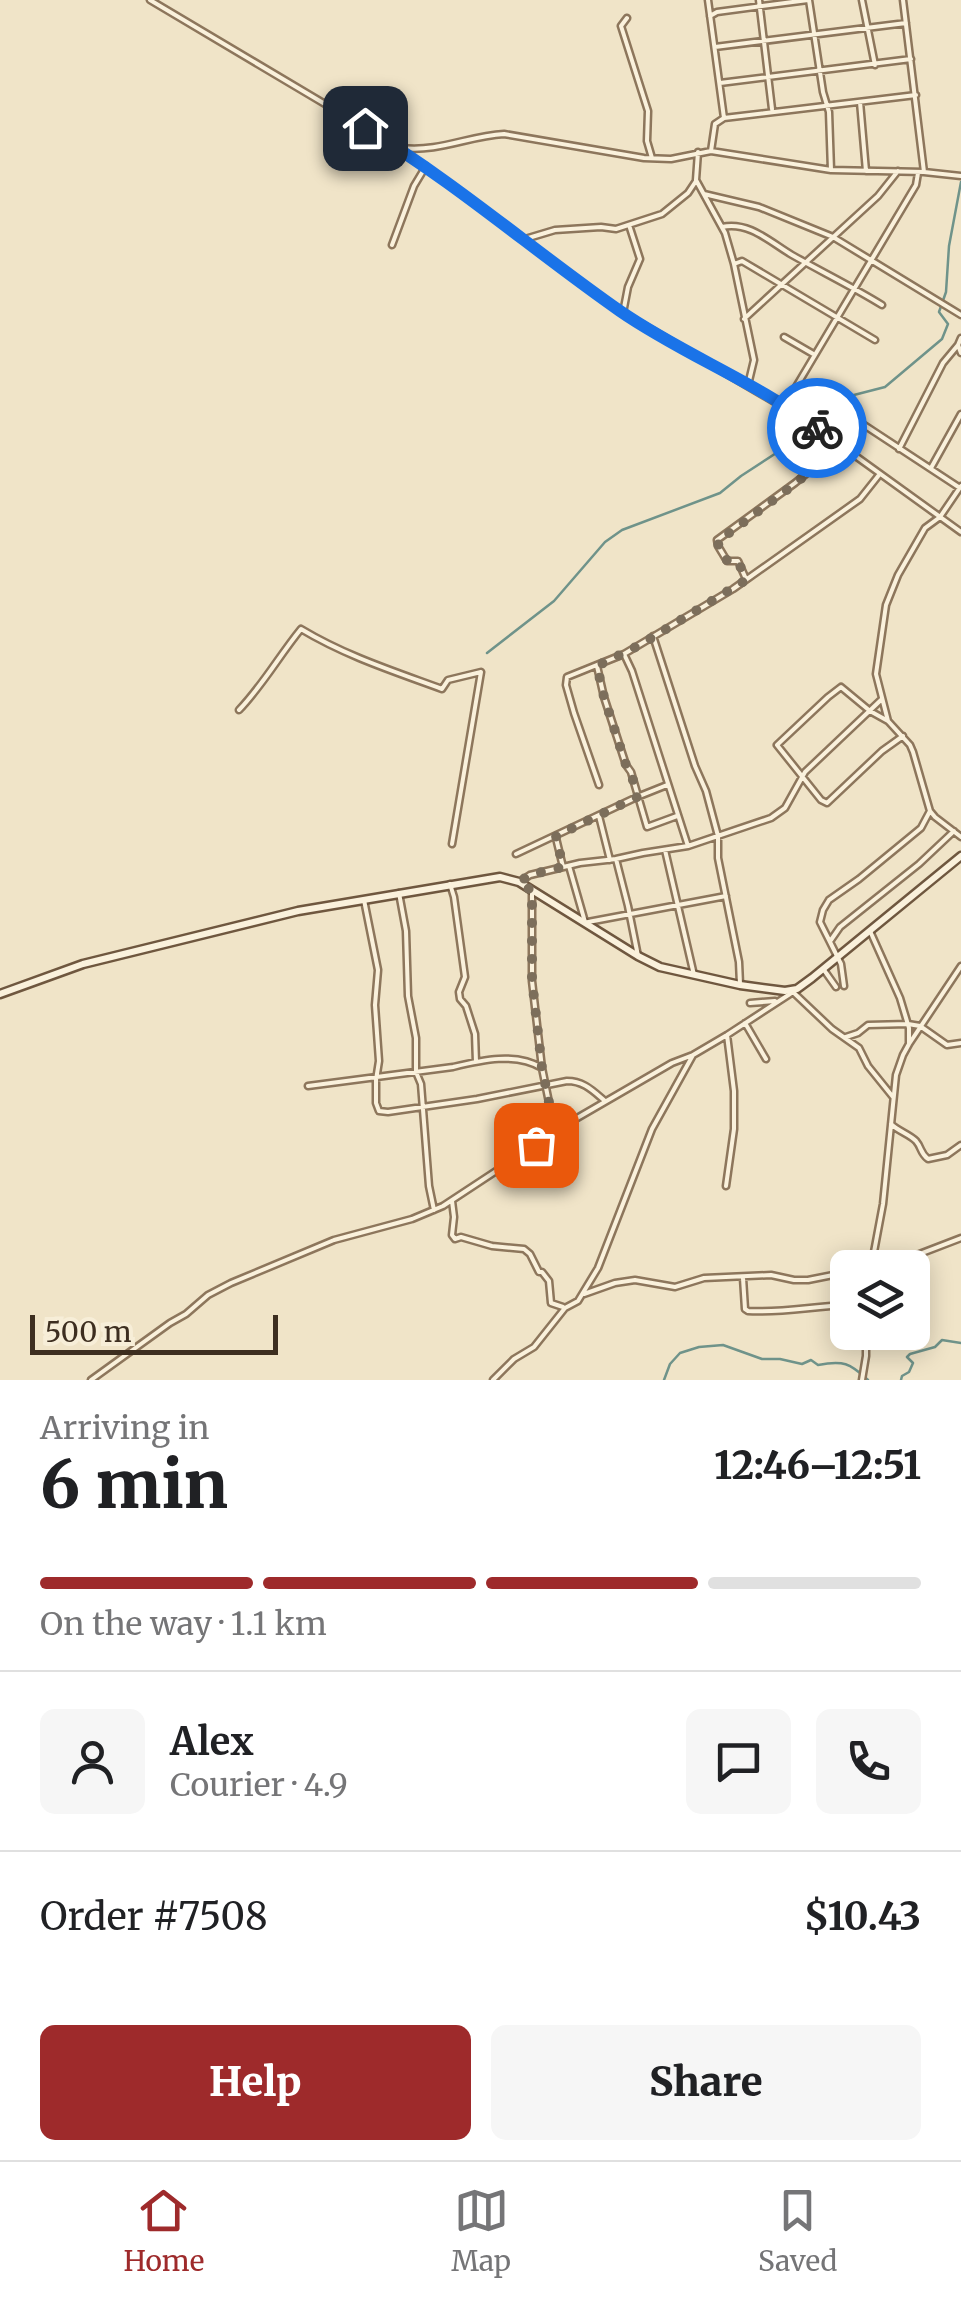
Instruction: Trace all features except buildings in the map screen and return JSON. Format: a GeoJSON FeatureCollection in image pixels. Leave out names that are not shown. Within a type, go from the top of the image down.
{"type":"FeatureCollection","features":[{"type":"Feature","properties":{"kind":"street"},"geometry":{"type":"LineString","coordinates":[[150,0],[399,148],[622,313],[807,421],[961,532]]}},
{"type":"Feature","properties":{"kind":"street"},"geometry":{"type":"LineString","coordinates":[[708,0],[724,118]]}},
{"type":"Feature","properties":{"kind":"street"},"geometry":{"type":"LineString","coordinates":[[710,16],[759,3],[808,0],[830,124],[831,170]]}},
{"type":"Feature","properties":{"kind":"street"},"geometry":{"type":"LineString","coordinates":[[862,0],[876,64]]}},
{"type":"Feature","properties":{"kind":"street"},"geometry":{"type":"LineString","coordinates":[[784,407],[921,172],[916,95],[903,0]]}},
{"type":"Feature","properties":{"kind":"street"},"geometry":{"type":"LineString","coordinates":[[759,3],[773,112]]}},
{"type":"Feature","properties":{"kind":"street"},"geometry":{"type":"LineString","coordinates":[[627,18],[621,26],[648,111],[647,141],[652,158]]}},
{"type":"Feature","properties":{"kind":"street"},"geometry":{"type":"LineString","coordinates":[[715,47],[906,24]]}},
{"type":"Feature","properties":{"kind":"street"},"geometry":{"type":"LineString","coordinates":[[720,83],[911,59]]}},
{"type":"Feature","properties":{"kind":"street"},"geometry":{"type":"LineString","coordinates":[[711,151],[715,124],[724,118],[916,95]]}},
{"type":"Feature","properties":{"kind":"street"},"geometry":{"type":"LineString","coordinates":[[860,102],[866,171]]}},
{"type":"Feature","properties":{"kind":"street"},"geometry":{"type":"LineString","coordinates":[[399,148],[430,149],[504,134],[652,158],[672,159],[711,151],[831,170],[961,176]]}},
{"type":"Feature","properties":{"kind":"street"},"geometry":{"type":"LineString","coordinates":[[524,239],[556,230],[610,230],[666,212],[690,191],[696,180],[698,152]]}},
{"type":"Feature","properties":{"kind":"street"},"geometry":{"type":"LineString","coordinates":[[392,245],[414,186],[426,166]]}},
{"type":"Feature","properties":{"kind":"street"},"geometry":{"type":"LineString","coordinates":[[744,319],[878,196],[898,171]]}},
{"type":"Feature","properties":{"kind":"street"},"geometry":{"type":"LineString","coordinates":[[696,180],[722,227],[734,264],[754,360],[748,385]]}},
{"type":"Feature","properties":{"kind":"street"},"geometry":{"type":"LineString","coordinates":[[704,194],[759,207],[832,237],[961,315]]}},
{"type":"Feature","properties":{"kind":"street"},"geometry":{"type":"LineString","coordinates":[[622,313],[640,259],[629,224]]}},
{"type":"Feature","properties":{"kind":"street"},"geometry":{"type":"LineString","coordinates":[[722,227],[748,228],[882,305]]}},
{"type":"Feature","properties":{"kind":"street"},"geometry":{"type":"LineString","coordinates":[[734,264],[742,262],[875,340]]}},
{"type":"Feature","properties":{"kind":"street"},"geometry":{"type":"LineString","coordinates":[[784,337],[815,355]]}},
{"type":"Feature","properties":{"kind":"street"},"geometry":{"type":"LineString","coordinates":[[899,448],[943,363],[961,338]]}},
{"type":"Feature","properties":{"kind":"street"},"geometry":{"type":"LineString","coordinates":[[958,345],[961,353]]}},
{"type":"Feature","properties":{"kind":"street"},"geometry":{"type":"LineString","coordinates":[[931,468],[961,414]]}},
{"type":"Feature","properties":{"kind":"street"},"geometry":{"type":"LineString","coordinates":[[861,422],[960,487],[940,517],[925,528],[886,605],[876,674],[888,721]]}},
{"type":"Feature","properties":{"kind":"street"},"geometry":{"type":"LineString","coordinates":[[746,580],[738,561],[724,557],[718,540],[840,446]]}},
{"type":"Feature","properties":{"kind":"street"},"geometry":{"type":"LineString","coordinates":[[599,785],[574,714],[568,676],[624,654],[746,580],[860,498],[880,475]]}},
{"type":"Feature","properties":{"kind":"street"},"geometry":{"type":"LineString","coordinates":[[239,710],[302,630],[346,654],[442,689],[448,680],[481,672],[452,844]]}},
{"type":"Feature","properties":{"kind":"street"},"geometry":{"type":"LineString","coordinates":[[654,636],[718,836],[718,858],[740,962],[740,985]]}},
{"type":"Feature","properties":{"kind":"street"},"geometry":{"type":"LineString","coordinates":[[624,654],[688,846]]}},
{"type":"Feature","properties":{"kind":"street"},"geometry":{"type":"LineString","coordinates":[[597,666],[648,827],[678,816]]}},
{"type":"Feature","properties":{"kind":"street"},"geometry":{"type":"LineString","coordinates":[[902,736],[826,803],[777,746],[840,688],[846,690],[902,736],[913,752],[930,811],[961,837]]}},
{"type":"Feature","properties":{"kind":"street"},"geometry":{"type":"LineString","coordinates":[[519,882],[530,875],[566,866],[688,846],[780,813],[805,772],[882,699]]}},
{"type":"Feature","properties":{"kind":"street"},"geometry":{"type":"LineString","coordinates":[[516,854],[667,785]]}},
{"type":"Feature","properties":{"kind":"street"},"geometry":{"type":"LineString","coordinates":[[844,986],[841,964],[820,916],[830,900],[920,828],[930,811]]}},
{"type":"Feature","properties":{"kind":"street"},"geometry":{"type":"LineString","coordinates":[[599,816],[630,914],[638,956]]}},
{"type":"Feature","properties":{"kind":"street"},"geometry":{"type":"LineString","coordinates":[[830,942],[840,927],[954,831]]}},
{"type":"Feature","properties":{"kind":"street"},"geometry":{"type":"LineString","coordinates":[[556,836],[584,922]]}},
{"type":"Feature","properties":{"kind":"street"},"geometry":{"type":"LineString","coordinates":[[665,850],[694,976]]}},
{"type":"Feature","properties":{"kind":"street"},"geometry":{"type":"LineString","coordinates":[[91,1380],[208,1295],[334,1240],[434,1210],[605,1101],[727,1036],[795,991],[961,856]]}},
{"type":"Feature","properties":{"kind":"street"},"geometry":{"type":"LineString","coordinates":[[0,994],[83,964],[298,911],[500,876],[519,882],[660,967],[740,985],[795,991],[832,1029],[859,1048],[868,1066],[894,1097]]}},
{"type":"Feature","properties":{"kind":"street"},"geometry":{"type":"LineString","coordinates":[[450,884],[465,977],[460,1000],[466,1006],[474,1034],[476,1062]]}},
{"type":"Feature","properties":{"kind":"street"},"geometry":{"type":"LineString","coordinates":[[532,891],[532,980],[542,1068],[555,1132]]}},
{"type":"Feature","properties":{"kind":"street"},"geometry":{"type":"LineString","coordinates":[[399,893],[434,1210]]}},
{"type":"Feature","properties":{"kind":"street"},"geometry":{"type":"LineString","coordinates":[[584,922],[726,896]]}},
{"type":"Feature","properties":{"kind":"street"},"geometry":{"type":"LineString","coordinates":[[364,899],[378,970],[379,1110],[423,1107],[567,1081],[581,1083],[605,1101]]}},
{"type":"Feature","properties":{"kind":"street"},"geometry":{"type":"LineString","coordinates":[[870,931],[908,1024],[909,1044]]}},
{"type":"Feature","properties":{"kind":"street"},"geometry":{"type":"LineString","coordinates":[[875,1250],[900,1063],[961,966]]}},
{"type":"Feature","properties":{"kind":"street"},"geometry":{"type":"LineString","coordinates":[[823,969],[836,987]]}},
{"type":"Feature","properties":{"kind":"street"},"geometry":{"type":"LineString","coordinates":[[750,1002],[780,1000]]}},
{"type":"Feature","properties":{"kind":"street"},"geometry":{"type":"LineString","coordinates":[[745,1023],[766,1059]]}},
{"type":"Feature","properties":{"kind":"street"},"geometry":{"type":"LineString","coordinates":[[845,1038],[868,1025],[908,1024],[920,1026],[946,1045],[961,1043]]}},
{"type":"Feature","properties":{"kind":"street"},"geometry":{"type":"LineString","coordinates":[[726,1186],[734,1129],[727,1036]]}},
{"type":"Feature","properties":{"kind":"street"},"geometry":{"type":"LineString","coordinates":[[494,1380],[514,1359],[534,1347],[565,1308],[576,1303],[606,1251],[660,1111],[692,1054]]}},
{"type":"Feature","properties":{"kind":"street"},"geometry":{"type":"LineString","coordinates":[[308,1086],[476,1062],[516,1059],[542,1068]]}},
{"type":"Feature","properties":{"kind":"street"},"geometry":{"type":"LineString","coordinates":[[890,1123],[917,1142],[928,1159],[947,1155],[961,1146]]}},
{"type":"Feature","properties":{"kind":"street"},"geometry":{"type":"LineString","coordinates":[[452,1201],[455,1239],[461,1236],[492,1246],[524,1249],[538,1272],[549,1280],[552,1303],[565,1308]]}},
{"type":"Feature","properties":{"kind":"street"},"geometry":{"type":"LineString","coordinates":[[929,1250],[961,1238]]}},
{"type":"Feature","properties":{"kind":"street"},"geometry":{"type":"LineString","coordinates":[[580,1296],[635,1280],[675,1287],[704,1278],[770,1275],[808,1280],[830,1276]]}},
{"type":"Feature","properties":{"kind":"street"},"geometry":{"type":"LineString","coordinates":[[743,1277],[747,1310],[830,1305]]}},
{"type":"Feature","properties":{"kind":"street"},"geometry":{"type":"LineString","coordinates":[[862,1380],[866,1350]]}},
{"type":"Feature","properties":{"kind":"waterway"},"geometry":{"type":"LineString","coordinates":[[487,653],[554,601],[605,542],[622,530],[720,493],[784,448],[826,409],[850,396],[885,387],[942,339],[948,324],[939,312],[946,292],[949,246],[961,182]]}},
{"type":"Feature","properties":{"kind":"waterway"},"geometry":{"type":"LineString","coordinates":[[901,1380],[913,1363],[907,1357],[910,1354],[935,1347],[942,1340],[961,1343]]}},
{"type":"Feature","properties":{"kind":"waterway"},"geometry":{"type":"LineString","coordinates":[[664,1380],[680,1353],[723,1345],[762,1359],[846,1364],[868,1380]]}},
{"type":"Feature","properties":{"kind":"way so far"},"geometry":{"type":"LineString","coordinates":[[536,1145],[555,1132],[542,1068],[532,980],[532,891],[519,882],[530,875],[563,867],[556,836],[637,797],[597,666],[640,645],[746,580],[738,561],[726,560],[717,542],[840,446],[817,428]]}},
{"type":"Feature","properties":{"kind":"route"},"geometry":{"type":"LineString","coordinates":[[365,128],[426,166],[622,313],[817,428]]}}]}
